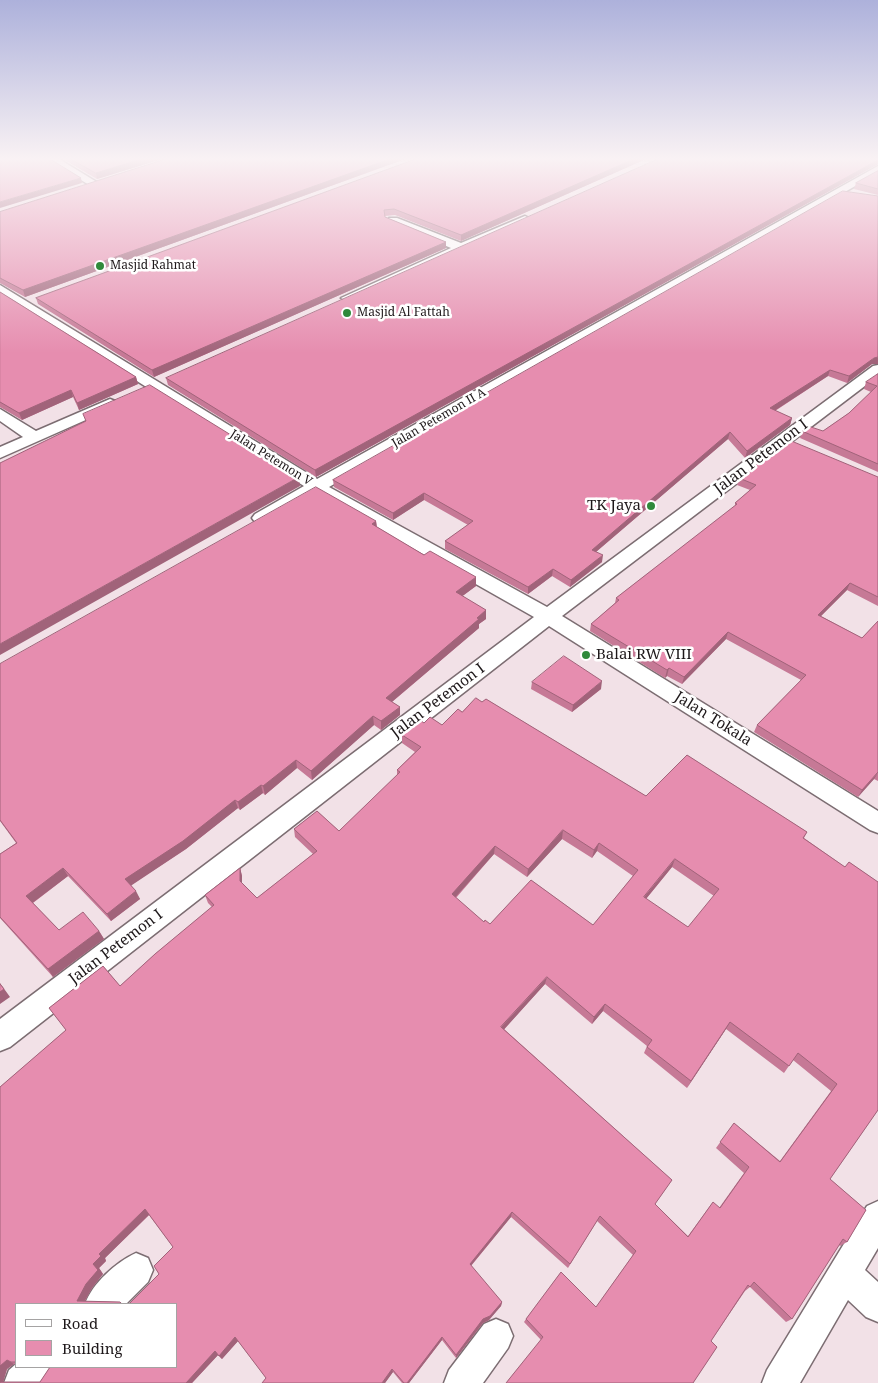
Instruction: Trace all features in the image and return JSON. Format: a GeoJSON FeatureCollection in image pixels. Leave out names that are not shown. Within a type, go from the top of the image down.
{"type":"FeatureCollection","features":[{"type":"Feature","properties":{"kind":"street"},"geometry":{"type":"LineString","coordinates":[[401,224],[460,247]]}},
{"type":"Feature","properties":{"kind":"street"},"geometry":{"type":"LineString","coordinates":[[334,304],[515,224]]}},
{"type":"Feature","properties":{"kind":"street","name":"Jalan Petemon II A"},"geometry":{"type":"LineString","coordinates":[[248,526],[782,224]]}},
{"type":"Feature","properties":{"kind":"street","name":"Jalan Petemon V"},"geometry":{"type":"LineString","coordinates":[[0,289],[30,302],[155,385],[317,487],[548,616]]}},
{"type":"Feature","properties":{"kind":"street","name":"Jalan Petemon I"},"geometry":{"type":"LineString","coordinates":[[0,1036],[548,616],[794,442],[878,369]]}},
{"type":"Feature","properties":{"kind":"street"},"geometry":{"type":"LineString","coordinates":[[137,392],[172,377]]}},
{"type":"Feature","properties":{"kind":"street"},"geometry":{"type":"LineString","coordinates":[[0,453],[120,400]]}},
{"type":"Feature","properties":{"kind":"street"},"geometry":{"type":"LineString","coordinates":[[0,414],[34,438]]}},
{"type":"Feature","properties":{"kind":"street","name":"Jalan Tokala"},"geometry":{"type":"LineString","coordinates":[[548,616],[878,823]]}},
{"type":"Feature","properties":{"kind":"street"},"geometry":{"type":"LineString","coordinates":[[780,1383],[878,1218]]}},
{"type":"Feature","properties":{"kind":"street"},"geometry":{"type":"LineString","coordinates":[[103,1303],[136,1270]]}},
{"type":"Feature","properties":{"kind":"street"},"geometry":{"type":"LineString","coordinates":[[844,1274],[878,1304]]}},
{"type":"Feature","properties":{"kind":"street"},"geometry":{"type":"LineString","coordinates":[[462,1383],[496,1336]]}},
{"type":"Feature","properties":{"kind":"street"},"geometry":{"type":"LineString","coordinates":[[22,1383],[37,1368]]}},
{"type":"Feature","properties":{"kind":"building"},"geometry":{"type":"Polygon","coordinates":[[[0,224],[209,224],[23,290],[0,278],[0,224]]]}},
{"type":"Feature","properties":{"kind":"building"},"geometry":{"type":"Polygon","coordinates":[[[240,224],[401,224],[446,242],[152,370],[36,298],[240,224]]]}},
{"type":"Feature","properties":{"kind":"building"},"geometry":{"type":"Polygon","coordinates":[[[431,224],[487,224],[461,235],[431,224]]]}},
{"type":"Feature","properties":{"kind":"building"},"geometry":{"type":"Polygon","coordinates":[[[513,224],[763,224],[315,470],[166,378],[513,224]]]}},
{"type":"Feature","properties":{"kind":"building"},"geometry":{"type":"Polygon","coordinates":[[[786,224],[878,224],[878,357],[849,376],[830,370],[770,408],[792,418],[747,451],[730,432],[592,550],[603,555],[571,580],[553,569],[528,587],[445,541],[473,521],[424,493],[393,513],[333,480],[786,224]]]}},
{"type":"Feature","properties":{"kind":"building"},"geometry":{"type":"Polygon","coordinates":[[[0,292],[136,377],[77,403],[71,390],[19,413],[0,402],[0,292]]]}},
{"type":"Feature","properties":{"kind":"building"},"geometry":{"type":"Polygon","coordinates":[[[878,374],[878,464],[802,431],[808,426],[823,431],[849,413],[877,386],[866,382],[878,374]]]}},
{"type":"Feature","properties":{"kind":"building"},"geometry":{"type":"Polygon","coordinates":[[[150,385],[299,477],[0,644],[0,463],[86,421],[83,414],[150,385]]]}},
{"type":"Feature","properties":{"kind":"building"},"geometry":{"type":"Polygon","coordinates":[[[789,440],[878,477],[878,597],[850,583],[818,615],[862,638],[878,621],[878,772],[862,790],[757,725],[806,675],[728,632],[684,677],[669,668],[667,670],[591,624],[619,600],[616,598],[737,504],[735,503],[756,485],[739,478],[789,440]]]}},
{"type":"Feature","properties":{"kind":"building"},"geometry":{"type":"Polygon","coordinates":[[[316,487],[376,521],[372,524],[424,555],[430,551],[476,577],[456,592],[486,610],[477,618],[479,619],[386,698],[400,707],[381,721],[373,716],[311,771],[296,760],[263,786],[261,785],[238,802],[235,800],[183,841],[125,879],[136,891],[107,914],[63,868],[26,896],[59,930],[83,912],[99,931],[48,969],[0,917],[0,854],[17,843],[0,820],[0,664],[316,487]]]}},
{"type":"Feature","properties":{"kind":"building"},"geometry":{"type":"Polygon","coordinates":[[[564,656],[602,681],[573,705],[532,682],[564,656]]]}},
{"type":"Feature","properties":{"kind":"building"},"geometry":{"type":"Polygon","coordinates":[[[476,698],[482,702],[486,699],[646,796],[687,755],[807,832],[803,838],[845,867],[849,862],[878,882],[878,1110],[830,1179],[866,1210],[847,1242],[843,1239],[792,1319],[754,1282],[750,1287],[748,1285],[711,1341],[717,1347],[693,1383],[506,1383],[543,1337],[526,1319],[561,1272],[596,1307],[636,1251],[600,1216],[570,1264],[512,1212],[470,1264],[502,1302],[490,1316],[483,1319],[456,1355],[442,1337],[407,1383],[404,1383],[392,1369],[382,1383],[262,1383],[266,1378],[235,1337],[219,1356],[215,1351],[186,1383],[0,1383],[40,1382],[49,1368],[178,1368],[178,1303],[130,1303],[159,1274],[154,1266],[173,1247],[145,1209],[99,1254],[101,1256],[93,1264],[98,1270],[86,1284],[77,1301],[121,1303],[15,1303],[15,1362],[7,1360],[0,1366],[0,1087],[66,1030],[49,1008],[103,966],[120,986],[214,905],[205,895],[240,868],[240,881],[257,898],[317,851],[294,829],[317,811],[339,831],[400,772],[397,770],[421,747],[402,735],[420,720],[424,723],[430,717],[442,725],[458,709],[462,712],[476,698]],[[563,830],[528,869],[495,846],[452,894],[484,922],[485,920],[490,924],[531,880],[593,925],[638,870],[599,843],[594,850],[563,830]],[[675,859],[644,897],[688,927],[719,889],[675,859]],[[547,977],[501,1027],[672,1180],[655,1204],[688,1237],[713,1202],[720,1208],[749,1167],[720,1142],[734,1123],[780,1162],[837,1084],[798,1053],[789,1066],[730,1022],[691,1081],[647,1047],[652,1040],[605,1004],[594,1017],[547,977]]]}},
{"type":"Feature","properties":{"kind":"building"},"geometry":{"type":"Polygon","coordinates":[[[0,984],[4,989],[0,992],[0,984]]]}},
{"type":"Feature","properties":{"kind":"place","name":"Masjid Rahmat"},"geometry":{"type":"Point","coordinates":[100,266]}},
{"type":"Feature","properties":{"kind":"place","name":"Masjid Al Fattah"},"geometry":{"type":"Point","coordinates":[347,313]}},
{"type":"Feature","properties":{"kind":"place","name":"TK Jaya"},"geometry":{"type":"Point","coordinates":[651,506]}},
{"type":"Feature","properties":{"kind":"place","name":"Balai RW VIII"},"geometry":{"type":"Point","coordinates":[586,655]}}]}
